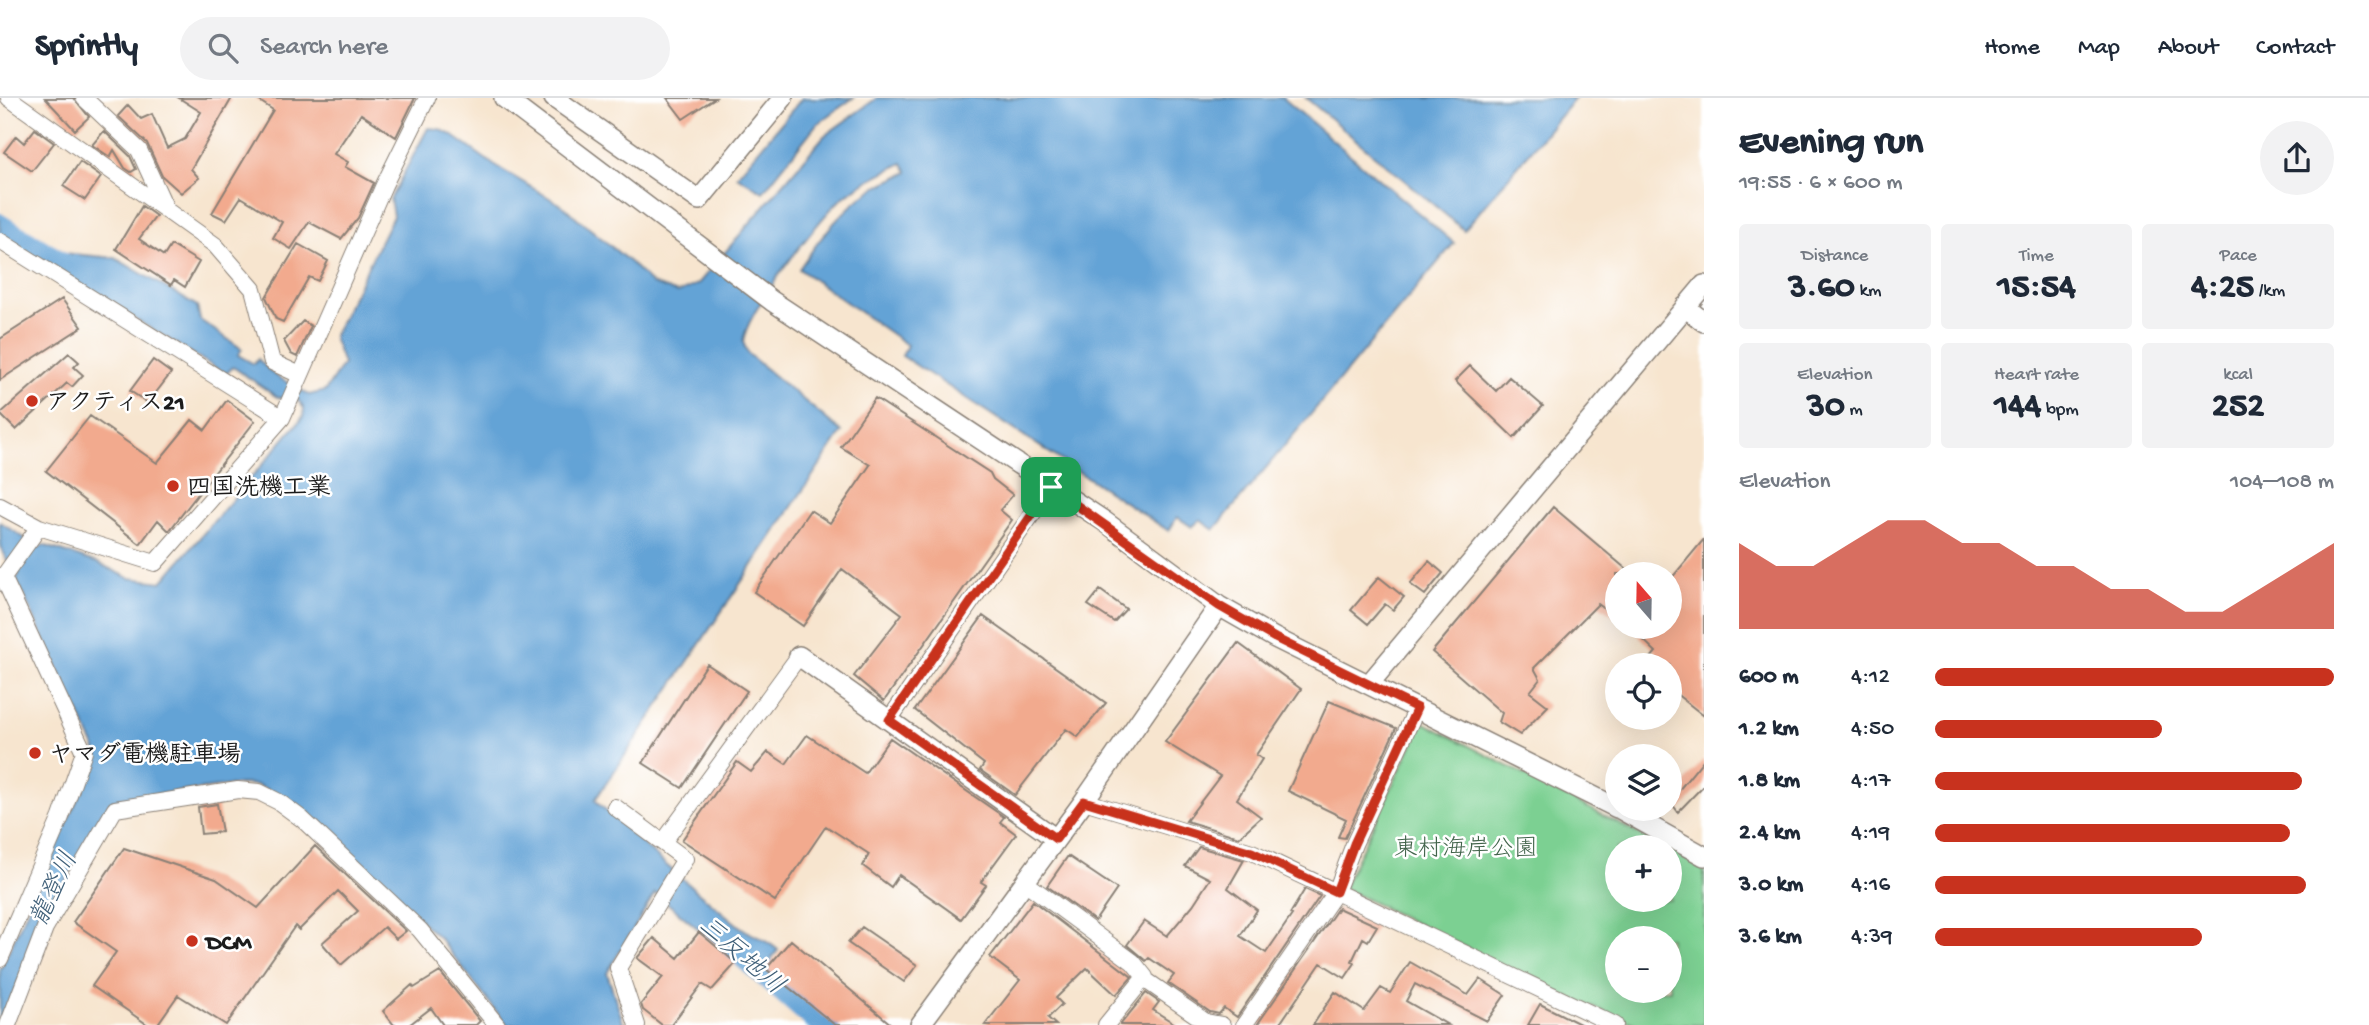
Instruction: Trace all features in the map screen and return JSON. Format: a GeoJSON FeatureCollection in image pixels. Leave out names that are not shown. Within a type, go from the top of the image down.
{"type":"FeatureCollection","features":[{"type":"Feature","properties":{"kind":"street"},"geometry":{"type":"LineString","coordinates":[[9,98],[215,245],[253,289],[272,362],[300,375]]}},
{"type":"Feature","properties":{"kind":"street"},"geometry":{"type":"LineString","coordinates":[[84,98],[139,150],[167,210]]}},
{"type":"Feature","properties":{"kind":"street"},"geometry":{"type":"LineString","coordinates":[[0,506],[38,527],[155,563],[282,418],[384,185],[427,98]]}},
{"type":"Feature","properties":{"kind":"street"},"geometry":{"type":"LineString","coordinates":[[504,98],[772,301],[1051,487],[1219,606],[1605,802]]}},
{"type":"Feature","properties":{"kind":"street"},"geometry":{"type":"LineString","coordinates":[[554,98],[699,200],[783,98]]}},
{"type":"Feature","properties":{"kind":"street"},"geometry":{"type":"LineString","coordinates":[[0,241],[282,418]]}},
{"type":"Feature","properties":{"kind":"street"},"geometry":{"type":"LineString","coordinates":[[1369,684],[1704,285]]}},
{"type":"Feature","properties":{"kind":"street"},"geometry":{"type":"LineString","coordinates":[[1685,307],[1704,322]]}},
{"type":"Feature","properties":{"kind":"street"},"geometry":{"type":"LineString","coordinates":[[889,720],[1051,487]]}},
{"type":"Feature","properties":{"kind":"street"},"geometry":{"type":"LineString","coordinates":[[0,959],[61,817],[84,752],[2,575],[38,527]]}},
{"type":"Feature","properties":{"kind":"street"},"geometry":{"type":"LineString","coordinates":[[920,1025],[1026,883],[1219,606]]}},
{"type":"Feature","properties":{"kind":"street"},"geometry":{"type":"LineString","coordinates":[[664,841],[799,656],[1056,839]]}},
{"type":"Feature","properties":{"kind":"street"},"geometry":{"type":"LineString","coordinates":[[1244,1025],[1336,892],[1354,844],[1417,708]]}},
{"type":"Feature","properties":{"kind":"street"},"geometry":{"type":"LineString","coordinates":[[8,1025],[38,943],[114,809],[238,790],[260,792],[302,819],[420,930],[497,1025]]}},
{"type":"Feature","properties":{"kind":"street"},"geometry":{"type":"LineString","coordinates":[[1084,801],[1252,852],[1590,1020],[1615,1025]]}},
{"type":"Feature","properties":{"kind":"street"},"geometry":{"type":"LineString","coordinates":[[615,807],[685,859],[618,968],[637,1025]]}},
{"type":"Feature","properties":{"kind":"street"},"geometry":{"type":"LineString","coordinates":[[1641,821],[1704,856]]}},
{"type":"Feature","properties":{"kind":"street"},"geometry":{"type":"LineString","coordinates":[[1026,883],[1133,962],[1144,979],[1206,1022],[1222,1025]]}},
{"type":"Feature","properties":{"kind":"street"},"geometry":{"type":"LineString","coordinates":[[13,931],[38,943]]}},
{"type":"Feature","properties":{"kind":"street"},"geometry":{"type":"LineString","coordinates":[[1106,1025],[1144,979]]}},
{"type":"Feature","properties":{"kind":"green space","name":"東村海岸公園"},"geometry":{"type":"Polygon","coordinates":[[[1423,722],[1605,816],[1605,821],[1614,821],[1641,835],[1605,835],[1605,912],[1682,912],[1682,856],[1704,868],[1704,1025],[1638,1025],[1562,995],[1343,888],[1423,722]]]}},
{"type":"Feature","properties":{"kind":"water"},"geometry":{"type":"Polygon","coordinates":[[[802,98],[853,98],[816,125],[763,192],[737,176],[802,98]]]}},
{"type":"Feature","properties":{"kind":"water","name":"龍登川"},"geometry":{"type":"Polygon","coordinates":[[[877,98],[1283,98],[1454,243],[1214,530],[1200,520],[1192,527],[1177,517],[1169,531],[902,356],[907,345],[799,269],[823,235],[851,206],[873,189],[908,172],[903,163],[869,180],[838,202],[799,248],[756,311],[743,342],[748,354],[842,432],[595,800],[719,910],[743,929],[778,950],[759,975],[753,974],[655,893],[607,973],[624,1025],[507,1025],[440,939],[293,801],[257,785],[242,784],[112,801],[56,897],[0,1025],[0,970],[98,754],[16,579],[20,573],[2,552],[0,522],[40,548],[43,545],[98,563],[129,578],[162,582],[303,417],[304,409],[299,401],[277,397],[233,367],[226,374],[0,237],[0,215],[63,253],[115,258],[197,306],[200,320],[242,349],[238,355],[254,364],[258,359],[273,374],[309,395],[325,391],[343,364],[333,337],[393,216],[390,199],[428,128],[439,129],[452,135],[494,165],[563,206],[652,284],[678,293],[698,284],[824,136],[877,98]]]}},
{"type":"Feature","properties":{"kind":"water"},"geometry":{"type":"Polygon","coordinates":[[[1306,98],[1575,98],[1464,230],[1306,98]]]}},
{"type":"Feature","properties":{"kind":"building"},"geometry":{"type":"Polygon","coordinates":[[[45,98],[74,98],[89,117],[75,130],[45,98]]]}},
{"type":"Feature","properties":{"kind":"building"},"geometry":{"type":"Polygon","coordinates":[[[179,98],[232,98],[191,169],[199,178],[181,193],[162,176],[147,143],[118,116],[128,105],[141,119],[152,114],[167,148],[185,139],[201,112],[179,98]]]}},
{"type":"Feature","properties":{"kind":"building"},"geometry":{"type":"Polygon","coordinates":[[[255,98],[415,98],[396,137],[361,114],[334,154],[348,162],[345,167],[374,183],[358,218],[341,239],[309,222],[291,249],[273,238],[282,222],[241,197],[226,220],[212,213],[273,110],[255,98]]]}},
{"type":"Feature","properties":{"kind":"building"},"geometry":{"type":"Polygon","coordinates":[[[667,98],[715,98],[683,119],[667,98]]]}},
{"type":"Feature","properties":{"kind":"building"},"geometry":{"type":"Polygon","coordinates":[[[35,129],[54,143],[32,171],[4,152],[16,136],[24,143],[35,129]]]}},
{"type":"Feature","properties":{"kind":"building"},"geometry":{"type":"Polygon","coordinates":[[[104,131],[130,156],[136,169],[131,172],[125,168],[114,150],[110,157],[92,145],[104,131]]]}},
{"type":"Feature","properties":{"kind":"building"},"geometry":{"type":"Polygon","coordinates":[[[80,162],[101,177],[85,200],[63,186],[80,162]]]}},
{"type":"Feature","properties":{"kind":"building"},"geometry":{"type":"Polygon","coordinates":[[[142,206],[156,216],[139,239],[164,256],[171,245],[199,262],[185,287],[174,280],[171,285],[116,249],[142,206]]]}},
{"type":"Feature","properties":{"kind":"building"},"geometry":{"type":"Polygon","coordinates":[[[298,244],[328,261],[318,281],[309,277],[283,322],[276,319],[266,297],[298,244]]]}},
{"type":"Feature","properties":{"kind":"building"},"geometry":{"type":"Polygon","coordinates":[[[62,299],[82,327],[0,380],[0,339],[62,299]]]}},
{"type":"Feature","properties":{"kind":"building"},"geometry":{"type":"Polygon","coordinates":[[[303,321],[311,326],[297,357],[291,354],[284,341],[303,321]]]}},
{"type":"Feature","properties":{"kind":"building","name":"アクティス21"},"geometry":{"type":"Polygon","coordinates":[[[69,353],[79,362],[74,367],[83,375],[72,387],[67,383],[16,430],[0,414],[69,353]]]}},
{"type":"Feature","properties":{"kind":"building"},"geometry":{"type":"Polygon","coordinates":[[[153,360],[171,373],[148,403],[130,391],[153,360]]]}},
{"type":"Feature","properties":{"kind":"building"},"geometry":{"type":"Polygon","coordinates":[[[1470,366],[1496,391],[1509,377],[1543,406],[1514,438],[1455,381],[1470,366]]]}},
{"type":"Feature","properties":{"kind":"building"},"geometry":{"type":"Polygon","coordinates":[[[875,398],[990,473],[993,479],[1013,495],[1000,510],[1012,520],[884,701],[854,676],[902,614],[842,569],[803,626],[754,592],[810,510],[830,523],[870,465],[841,447],[875,398]]]}},
{"type":"Feature","properties":{"kind":"building"},"geometry":{"type":"Polygon","coordinates":[[[227,400],[255,421],[169,531],[158,520],[140,544],[46,471],[90,416],[157,463],[192,420],[205,430],[227,400]]]}},
{"type":"Feature","properties":{"kind":"building"},"geometry":{"type":"Polygon","coordinates":[[[1553,507],[1618,562],[1605,562],[1605,609],[1598,604],[1534,668],[1540,679],[1530,692],[1548,706],[1520,735],[1499,722],[1502,713],[1432,652],[1553,507]]]}},
{"type":"Feature","properties":{"kind":"building"},"geometry":{"type":"Polygon","coordinates":[[[1704,539],[1704,716],[1682,699],[1682,653],[1655,653],[1642,639],[1682,639],[1682,566],[1704,539]]]}},
{"type":"Feature","properties":{"kind":"building"},"geometry":{"type":"Polygon","coordinates":[[[1429,561],[1443,573],[1425,595],[1410,584],[1429,561]]]}},
{"type":"Feature","properties":{"kind":"building"},"geometry":{"type":"Polygon","coordinates":[[[1379,577],[1404,597],[1393,610],[1385,604],[1368,624],[1351,610],[1379,577]]]}},
{"type":"Feature","properties":{"kind":"building"},"geometry":{"type":"Polygon","coordinates":[[[1100,590],[1126,609],[1114,622],[1088,605],[1100,590]]]}},
{"type":"Feature","properties":{"kind":"building"},"geometry":{"type":"Polygon","coordinates":[[[983,616],[1106,703],[1078,737],[1066,729],[1015,795],[980,770],[984,764],[915,710],[983,616]]]}},
{"type":"Feature","properties":{"kind":"building"},"geometry":{"type":"Polygon","coordinates":[[[1238,643],[1301,689],[1256,755],[1262,759],[1237,799],[1261,817],[1239,837],[1186,821],[1220,776],[1165,742],[1238,643]]]}},
{"type":"Feature","properties":{"kind":"building"},"geometry":{"type":"Polygon","coordinates":[[[707,664],[747,691],[682,788],[643,763],[707,664]]]}},
{"type":"Feature","properties":{"kind":"building"},"geometry":{"type":"Polygon","coordinates":[[[1329,701],[1396,728],[1345,838],[1338,837],[1346,819],[1288,791],[1329,701]]]}},
{"type":"Feature","properties":{"kind":"building"},"geometry":{"type":"Polygon","coordinates":[[[807,735],[865,773],[890,738],[1004,817],[1000,822],[1016,834],[981,882],[986,885],[961,919],[899,875],[891,887],[863,866],[869,854],[826,826],[775,901],[682,840],[737,762],[751,772],[768,752],[786,764],[807,735]]]}},
{"type":"Feature","properties":{"kind":"building"},"geometry":{"type":"Polygon","coordinates":[[[1704,759],[1704,785],[1682,808],[1682,786],[1704,759]]]}},
{"type":"Feature","properties":{"kind":"building"},"geometry":{"type":"Polygon","coordinates":[[[217,804],[222,832],[201,834],[198,807],[217,804]]]}},
{"type":"Feature","properties":{"kind":"building","name":"DCM"},"geometry":{"type":"Polygon","coordinates":[[[315,846],[406,931],[396,939],[384,927],[341,965],[322,943],[358,911],[338,891],[299,930],[295,926],[226,1025],[178,995],[157,1025],[148,1025],[92,986],[116,952],[73,922],[124,848],[216,879],[258,908],[315,846]]]}},
{"type":"Feature","properties":{"kind":"building"},"geometry":{"type":"Polygon","coordinates":[[[1199,847],[1244,860],[1228,888],[1257,910],[1240,936],[1266,953],[1292,915],[1290,914],[1305,889],[1320,896],[1237,1017],[1224,1008],[1219,1014],[1210,1012],[1168,983],[1174,975],[1149,958],[1146,961],[1127,945],[1144,921],[1167,936],[1193,905],[1210,879],[1185,866],[1199,847]]]}},
{"type":"Feature","properties":{"kind":"building"},"geometry":{"type":"Polygon","coordinates":[[[1068,856],[1117,889],[1095,921],[1047,886],[1068,856]]]}},
{"type":"Feature","properties":{"kind":"building"},"geometry":{"type":"Polygon","coordinates":[[[1033,901],[1132,977],[1116,995],[1087,968],[1056,998],[1062,1004],[1048,1018],[1056,1025],[985,1025],[1020,980],[990,957],[1033,901]]]}},
{"type":"Feature","properties":{"kind":"building"},"geometry":{"type":"Polygon","coordinates":[[[1338,908],[1377,926],[1368,941],[1363,938],[1352,961],[1355,963],[1345,978],[1321,963],[1279,1025],[1257,1025],[1338,908]]]}},
{"type":"Feature","properties":{"kind":"building"},"geometry":{"type":"Polygon","coordinates":[[[862,927],[917,965],[904,982],[848,943],[862,927]]]}},
{"type":"Feature","properties":{"kind":"building"},"geometry":{"type":"Polygon","coordinates":[[[699,932],[736,963],[712,990],[702,984],[671,1025],[662,1025],[643,1010],[641,1004],[663,977],[637,958],[654,938],[678,958],[699,932]]]}},
{"type":"Feature","properties":{"kind":"building"},"geometry":{"type":"Polygon","coordinates":[[[791,940],[892,1025],[835,1025],[766,969],[791,940]]]}},
{"type":"Feature","properties":{"kind":"building"},"geometry":{"type":"Polygon","coordinates":[[[1410,962],[1468,995],[1480,979],[1505,995],[1487,1021],[1415,984],[1406,1001],[1448,1025],[1313,1025],[1335,992],[1364,1011],[1381,988],[1390,993],[1410,962]]]}},
{"type":"Feature","properties":{"kind":"building"},"geometry":{"type":"Polygon","coordinates":[[[440,972],[480,1021],[476,1025],[443,1025],[431,1008],[409,1025],[394,1025],[383,1011],[412,985],[414,988],[440,972]]]}},
{"type":"Feature","properties":{"kind":"building"},"geometry":{"type":"Polygon","coordinates":[[[1146,993],[1159,1002],[1153,1010],[1177,1025],[1120,1025],[1146,993]]]}},
{"type":"Feature","properties":{"kind":"building"},"geometry":{"type":"Polygon","coordinates":[[[1540,1004],[1582,1025],[1528,1025],[1540,1004]]]}},
{"type":"Feature","properties":{"kind":"waterway"},"geometry":{"type":"LineString","coordinates":[[0,215],[68,256]]}},
{"type":"Feature","properties":{"kind":"waterway","name":"三反地川"},"geometry":{"type":"LineString","coordinates":[[735,946],[825,1025]]}},
{"type":"Feature","properties":{"kind":"place","name":"アクティス21"},"geometry":{"type":"Point","coordinates":[32,401]}},
{"type":"Feature","properties":{"kind":"place","name":"四国洗機工業"},"geometry":{"type":"Point","coordinates":[173,486]}},
{"type":"Feature","properties":{"kind":"place","name":"ヤマダ電機駐車場"},"geometry":{"type":"Point","coordinates":[35,753]}},
{"type":"Feature","properties":{"kind":"place","name":"DCM"},"geometry":{"type":"Point","coordinates":[192,941]}},
{"type":"Feature","properties":{"kind":"route"},"geometry":{"type":"LineString","coordinates":[[1051,487],[1104,521],[1219,606],[1275,638],[1417,708],[1354,844],[1336,892],[1252,852],[1084,801],[1056,839],[889,720],[1051,487]]}}]}
